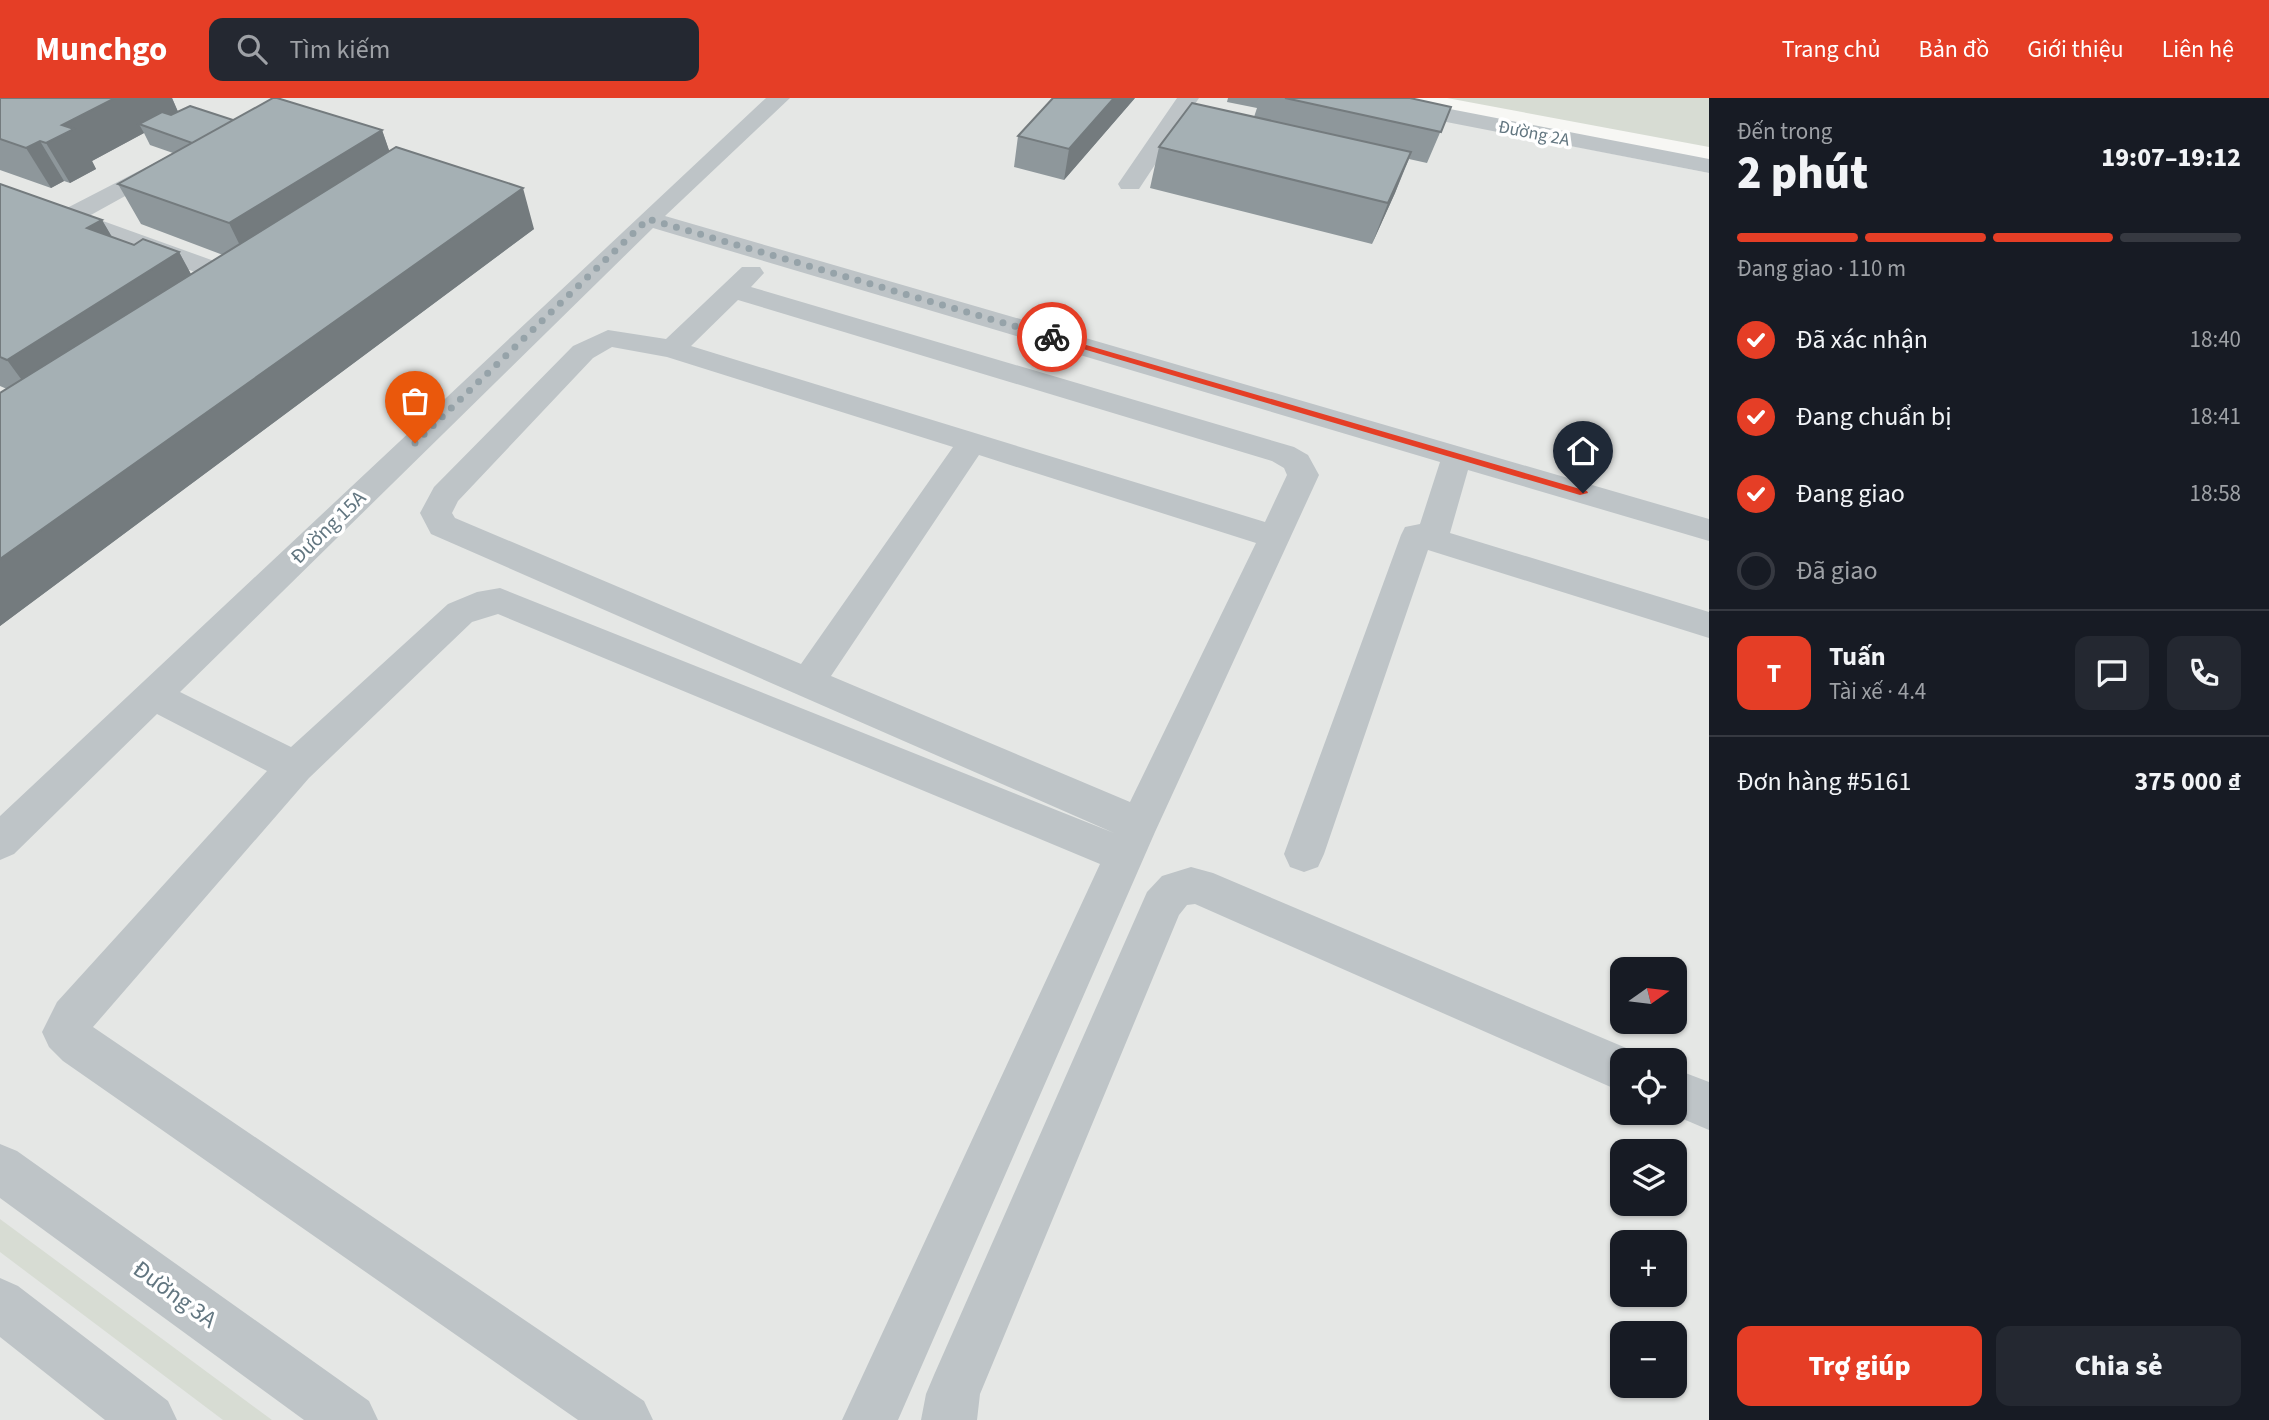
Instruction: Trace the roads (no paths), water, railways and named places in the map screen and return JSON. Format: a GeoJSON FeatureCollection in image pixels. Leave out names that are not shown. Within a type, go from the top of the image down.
{"type":"FeatureCollection","features":[{"type":"Feature","properties":{"kind":"street","name":"Đường 15A"},"geometry":{"type":"LineString","coordinates":[[0,842],[648,219],[779,98]]}},
{"type":"Feature","properties":{"kind":"street"},"geometry":{"type":"LineString","coordinates":[[1130,184],[1188,98]]}},
{"type":"Feature","properties":{"kind":"street","name":"Đường 2A"},"geometry":{"type":"LineString","coordinates":[[1359,98],[1709,166]]}},
{"type":"Feature","properties":{"kind":"street"},"geometry":{"type":"LineString","coordinates":[[1170,124],[1196,131]]}},
{"type":"Feature","properties":{"kind":"street"},"geometry":{"type":"LineString","coordinates":[[69,217],[167,163]]}},
{"type":"Feature","properties":{"kind":"street"},"geometry":{"type":"LineString","coordinates":[[0,192],[247,282]]}},
{"type":"Feature","properties":{"kind":"street"},"geometry":{"type":"LineString","coordinates":[[648,219],[1709,530]]}},
{"type":"Feature","properties":{"kind":"street"},"geometry":{"type":"LineString","coordinates":[[672,349],[770,255]]}},
{"type":"Feature","properties":{"kind":"street"},"geometry":{"type":"LineString","coordinates":[[224,297],[271,267]]}},
{"type":"Feature","properties":{"kind":"street"},"geometry":{"type":"LineString","coordinates":[[732,290],[1283,454],[1297,462],[1303,475],[1131,840],[870,1420]]}},
{"type":"Feature","properties":{"kind":"street"},"geometry":{"type":"LineString","coordinates":[[1131,840],[808,682],[443,526],[436,513],[445,495],[583,352],[608,338],[672,349],[1275,537]]}},
{"type":"Feature","properties":{"kind":"street"},"geometry":{"type":"LineString","coordinates":[[808,682],[972,442]]}},
{"type":"Feature","properties":{"kind":"street"},"geometry":{"type":"LineString","coordinates":[[1433,540],[1457,456]]}},
{"type":"Feature","properties":{"kind":"street"},"geometry":{"type":"LineString","coordinates":[[1304,854],[1416,535],[1709,625]]}},
{"type":"Feature","properties":{"kind":"street"},"geometry":{"type":"LineString","coordinates":[[625,1420],[79,1045],[65,1032],[73,1017],[295,766],[460,613],[477,605],[500,601],[1131,840]]}},
{"type":"Feature","properties":{"kind":"street"},"geometry":{"type":"LineString","coordinates":[[153,695],[295,766]]}},
{"type":"Feature","properties":{"kind":"street"},"geometry":{"type":"LineString","coordinates":[[950,1420],[953,1394],[1162,905],[1170,892],[1180,885],[1198,886],[1610,1064]]}},
{"type":"Feature","properties":{"kind":"street"},"geometry":{"type":"LineString","coordinates":[[1687,1097],[1709,1107]]}},
{"type":"Feature","properties":{"kind":"street","name":"Đường 3A"},"geometry":{"type":"LineString","coordinates":[[0,1168],[350,1420]]}},
{"type":"Feature","properties":{"kind":"street"},"geometry":{"type":"LineString","coordinates":[[0,1304],[149,1420]]}}]}
